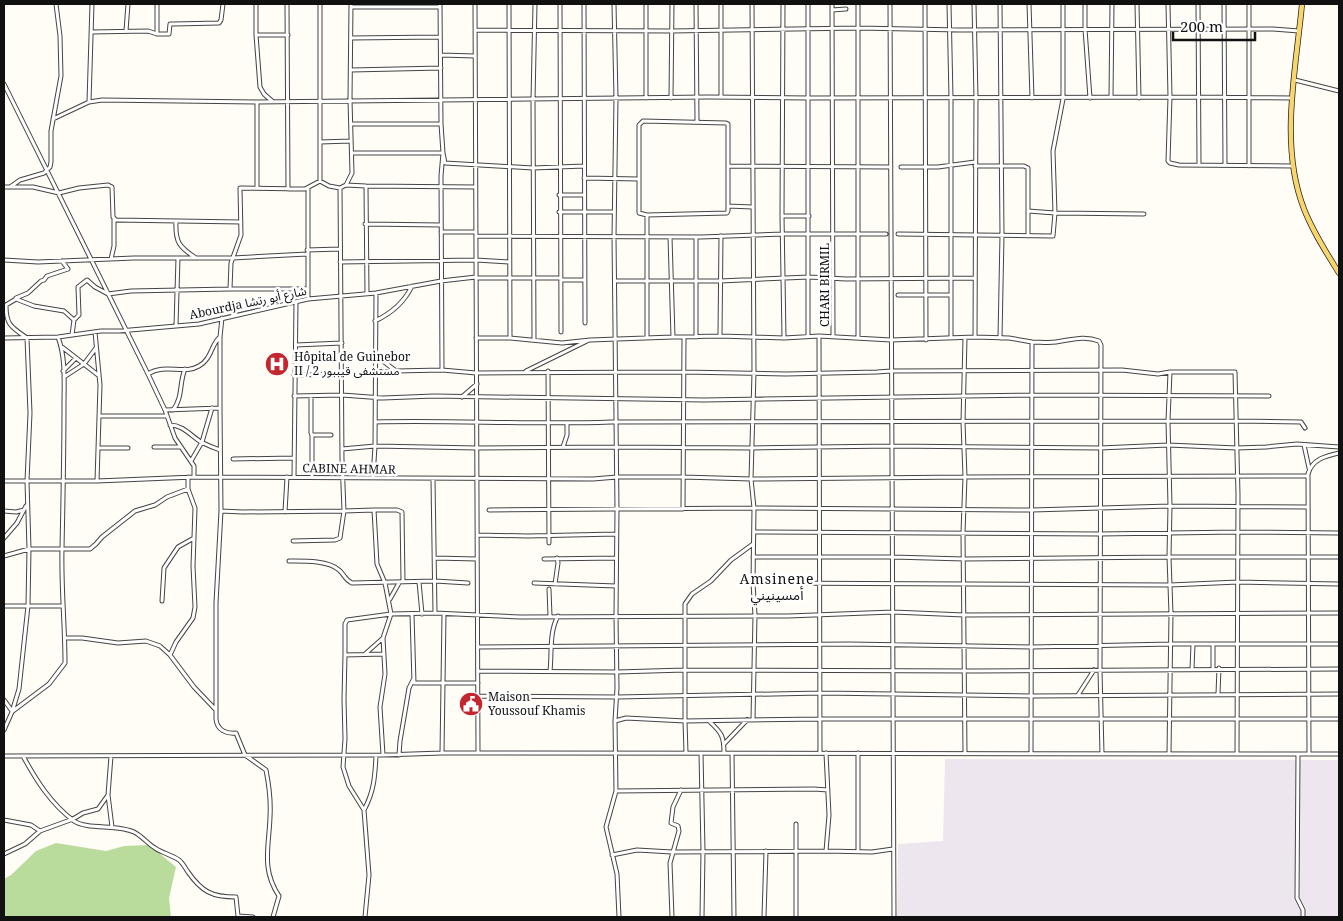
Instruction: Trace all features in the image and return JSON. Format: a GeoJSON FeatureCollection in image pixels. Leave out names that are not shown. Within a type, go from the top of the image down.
{"type":"FeatureCollection","features":[{"type":"Feature","properties":{"kind":"main road"},"geometry":{"type":"LineString","coordinates":[[1302,4],[1293,98],[1291,142],[1293,166],[1299,193],[1309,222],[1339,273]]}},
{"type":"Feature","properties":{"kind":"street"},"geometry":{"type":"LineString","coordinates":[[10,187],[20,180],[41,175],[48,170],[51,162],[50,140],[61,69],[60,36],[56,4]]}},
{"type":"Feature","properties":{"kind":"street"},"geometry":{"type":"LineString","coordinates":[[89,102],[92,4]]}},
{"type":"Feature","properties":{"kind":"street"},"geometry":{"type":"LineString","coordinates":[[126,31],[128,4]]}},
{"type":"Feature","properties":{"kind":"street"},"geometry":{"type":"LineString","coordinates":[[157,4],[157,34]]}},
{"type":"Feature","properties":{"kind":"street"},"geometry":{"type":"LineString","coordinates":[[90,32],[148,31],[157,34],[169,34],[170,24],[219,23],[223,4]]}},
{"type":"Feature","properties":{"kind":"street"},"geometry":{"type":"LineString","coordinates":[[256,4],[260,87],[264,94],[272,101]]}},
{"type":"Feature","properties":{"kind":"street"},"geometry":{"type":"LineString","coordinates":[[287,4],[288,188]]}},
{"type":"Feature","properties":{"kind":"street"},"geometry":{"type":"LineString","coordinates":[[320,4],[320,181]]}},
{"type":"Feature","properties":{"kind":"street"},"geometry":{"type":"LineString","coordinates":[[475,4],[478,753]]}},
{"type":"Feature","properties":{"kind":"street"},"geometry":{"type":"LineString","coordinates":[[509,4],[510,338]]}},
{"type":"Feature","properties":{"kind":"street"},"geometry":{"type":"LineString","coordinates":[[534,340],[533,100],[535,4]]}},
{"type":"Feature","properties":{"kind":"street"},"geometry":{"type":"LineString","coordinates":[[560,4],[559,212],[561,332]]}},
{"type":"Feature","properties":{"kind":"street"},"geometry":{"type":"LineString","coordinates":[[584,4],[585,323]]}},
{"type":"Feature","properties":{"kind":"street"},"geometry":{"type":"LineString","coordinates":[[614,4],[616,98],[614,212],[616,539]]}},
{"type":"Feature","properties":{"kind":"street"},"geometry":{"type":"LineString","coordinates":[[646,4],[646,98]]}},
{"type":"Feature","properties":{"kind":"street"},"geometry":{"type":"LineString","coordinates":[[671,98],[672,4]]}},
{"type":"Feature","properties":{"kind":"street"},"geometry":{"type":"LineString","coordinates":[[696,4],[697,121]]}},
{"type":"Feature","properties":{"kind":"street"},"geometry":{"type":"LineString","coordinates":[[721,97],[722,4]]}},
{"type":"Feature","properties":{"kind":"street"},"geometry":{"type":"LineString","coordinates":[[752,4],[754,373],[751,479],[754,508],[754,720]]}},
{"type":"Feature","properties":{"kind":"street"},"geometry":{"type":"LineString","coordinates":[[783,4],[784,167],[782,216],[784,338]]}},
{"type":"Feature","properties":{"kind":"street"},"geometry":{"type":"LineString","coordinates":[[808,4],[808,336]]}},
{"type":"Feature","properties":{"kind":"street","name":"CHARI BIRMIL"},"geometry":{"type":"LineString","coordinates":[[832,4],[833,336]]}},
{"type":"Feature","properties":{"kind":"street"},"geometry":{"type":"LineString","coordinates":[[858,4],[858,338]]}},
{"type":"Feature","properties":{"kind":"street"},"geometry":{"type":"LineString","coordinates":[[890,4],[894,917]]}},
{"type":"Feature","properties":{"kind":"street"},"geometry":{"type":"LineString","coordinates":[[925,4],[926,340]]}},
{"type":"Feature","properties":{"kind":"street"},"geometry":{"type":"LineString","coordinates":[[949,4],[951,338]]}},
{"type":"Feature","properties":{"kind":"street"},"geometry":{"type":"LineString","coordinates":[[974,4],[976,98],[975,337]]}},
{"type":"Feature","properties":{"kind":"street"},"geometry":{"type":"LineString","coordinates":[[1000,4],[1002,235],[1000,338]]}},
{"type":"Feature","properties":{"kind":"street"},"geometry":{"type":"LineString","coordinates":[[1029,4],[1032,98]]}},
{"type":"Feature","properties":{"kind":"street"},"geometry":{"type":"LineString","coordinates":[[898,234],[1052,236],[1054,213],[1053,150],[1063,98],[1063,4]]}},
{"type":"Feature","properties":{"kind":"street"},"geometry":{"type":"LineString","coordinates":[[1085,4],[1090,98]]}},
{"type":"Feature","properties":{"kind":"street"},"geometry":{"type":"LineString","coordinates":[[1111,98],[1112,4]]}},
{"type":"Feature","properties":{"kind":"street"},"geometry":{"type":"LineString","coordinates":[[1137,4],[1139,98]]}},
{"type":"Feature","properties":{"kind":"street"},"geometry":{"type":"LineString","coordinates":[[1168,4],[1170,97],[1168,161],[1179,165],[1293,166]]}},
{"type":"Feature","properties":{"kind":"street"},"geometry":{"type":"LineString","coordinates":[[1198,4],[1199,165]]}},
{"type":"Feature","properties":{"kind":"street"},"geometry":{"type":"LineString","coordinates":[[1224,4],[1224,165]]}},
{"type":"Feature","properties":{"kind":"street"},"geometry":{"type":"LineString","coordinates":[[1249,4],[1249,166]]}},
{"type":"Feature","properties":{"kind":"street"},"geometry":{"type":"LineString","coordinates":[[346,185],[352,173],[353,153],[350,100],[351,5],[440,5],[443,153],[441,187],[442,370]]}},
{"type":"Feature","properties":{"kind":"street"},"geometry":{"type":"LineString","coordinates":[[832,10],[846,10]]}},
{"type":"Feature","properties":{"kind":"street"},"geometry":{"type":"LineString","coordinates":[[475,30],[672,31],[808,28],[1029,30],[1063,28],[1168,28],[1300,31]]}},
{"type":"Feature","properties":{"kind":"street"},"geometry":{"type":"LineString","coordinates":[[256,35],[288,35]]}},
{"type":"Feature","properties":{"kind":"street"},"geometry":{"type":"LineString","coordinates":[[351,38],[440,36]]}},
{"type":"Feature","properties":{"kind":"street"},"geometry":{"type":"LineString","coordinates":[[440,55],[475,56]]}},
{"type":"Feature","properties":{"kind":"street"},"geometry":{"type":"LineString","coordinates":[[350,70],[441,68]]}},
{"type":"Feature","properties":{"kind":"street"},"geometry":{"type":"LineString","coordinates":[[1295,80],[1339,91]]}},
{"type":"Feature","properties":{"kind":"street"},"geometry":{"type":"LineString","coordinates":[[4,84],[148,374],[165,410],[175,438],[191,461],[194,477]]}},
{"type":"Feature","properties":{"kind":"street"},"geometry":{"type":"LineString","coordinates":[[53,119],[89,102],[107,100],[257,102],[288,100],[559,100],[696,97],[1293,98]]}},
{"type":"Feature","properties":{"kind":"street"},"geometry":{"type":"LineString","coordinates":[[257,102],[258,188]]}},
{"type":"Feature","properties":{"kind":"street"},"geometry":{"type":"LineString","coordinates":[[643,121],[697,121],[728,124],[728,166],[728,211],[724,214],[642,215],[638,210],[640,123],[643,121]]}},
{"type":"Feature","properties":{"kind":"street"},"geometry":{"type":"LineString","coordinates":[[351,124],[441,124]]}},
{"type":"Feature","properties":{"kind":"street"},"geometry":{"type":"LineString","coordinates":[[320,142],[351,140]]}},
{"type":"Feature","properties":{"kind":"street"},"geometry":{"type":"LineString","coordinates":[[353,153],[443,153]]}},
{"type":"Feature","properties":{"kind":"street"},"geometry":{"type":"LineString","coordinates":[[443,153],[446,163],[476,166],[533,168],[584,166]]}},
{"type":"Feature","properties":{"kind":"street"},"geometry":{"type":"LineString","coordinates":[[901,167],[976,164],[1024,166],[1028,168],[1028,236]]}},
{"type":"Feature","properties":{"kind":"street"},"geometry":{"type":"LineString","coordinates":[[728,166],[891,167]]}},
{"type":"Feature","properties":{"kind":"street"},"geometry":{"type":"LineString","coordinates":[[584,178],[639,179]]}},
{"type":"Feature","properties":{"kind":"street"},"geometry":{"type":"LineString","coordinates":[[320,181],[329,186],[340,188],[346,185],[476,186]]}},
{"type":"Feature","properties":{"kind":"street"},"geometry":{"type":"LineString","coordinates":[[230,289],[231,266],[240,240],[240,190],[243,187],[308,188],[320,181]]}},
{"type":"Feature","properties":{"kind":"street"},"geometry":{"type":"LineString","coordinates":[[4,187],[33,187],[59,193],[79,188],[108,185],[112,187],[114,246],[111,259]]}},
{"type":"Feature","properties":{"kind":"street"},"geometry":{"type":"LineString","coordinates":[[366,186],[367,294]]}},
{"type":"Feature","properties":{"kind":"street"},"geometry":{"type":"LineString","coordinates":[[308,188],[308,299]]}},
{"type":"Feature","properties":{"kind":"street"},"geometry":{"type":"LineString","coordinates":[[293,541],[335,540],[340,538],[344,510],[340,188]]}},
{"type":"Feature","properties":{"kind":"street"},"geometry":{"type":"LineString","coordinates":[[559,195],[584,196]]}},
{"type":"Feature","properties":{"kind":"street"},"geometry":{"type":"LineString","coordinates":[[728,206],[752,207]]}},
{"type":"Feature","properties":{"kind":"street"},"geometry":{"type":"LineString","coordinates":[[1028,211],[1144,214]]}},
{"type":"Feature","properties":{"kind":"street"},"geometry":{"type":"LineString","coordinates":[[559,212],[614,212]]}},
{"type":"Feature","properties":{"kind":"street"},"geometry":{"type":"LineString","coordinates":[[647,215],[647,338]]}},
{"type":"Feature","properties":{"kind":"street"},"geometry":{"type":"LineString","coordinates":[[782,216],[809,216]]}},
{"type":"Feature","properties":{"kind":"street"},"geometry":{"type":"LineString","coordinates":[[114,219],[241,222]]}},
{"type":"Feature","properties":{"kind":"street"},"geometry":{"type":"LineString","coordinates":[[176,221],[176,235],[180,245],[196,258]]}},
{"type":"Feature","properties":{"kind":"street"},"geometry":{"type":"LineString","coordinates":[[366,224],[441,225]]}},
{"type":"Feature","properties":{"kind":"street"},"geometry":{"type":"LineString","coordinates":[[441,232],[560,237],[886,234]]}},
{"type":"Feature","properties":{"kind":"street"},"geometry":{"type":"LineString","coordinates":[[720,336],[721,236]]}},
{"type":"Feature","properties":{"kind":"street"},"geometry":{"type":"LineString","coordinates":[[670,237],[673,337]]}},
{"type":"Feature","properties":{"kind":"street"},"geometry":{"type":"LineString","coordinates":[[696,237],[696,337]]}},
{"type":"Feature","properties":{"kind":"street"},"geometry":{"type":"LineString","coordinates":[[4,260],[62,261],[233,258],[340,249]]}},
{"type":"Feature","properties":{"kind":"street"},"geometry":{"type":"LineString","coordinates":[[176,326],[178,258]]}},
{"type":"Feature","properties":{"kind":"street"},"geometry":{"type":"LineString","coordinates":[[340,262],[476,260],[510,262]]}},
{"type":"Feature","properties":{"kind":"street"},"geometry":{"type":"LineString","coordinates":[[4,730],[19,689],[28,606],[27,481],[30,413],[27,338],[14,329],[6,319],[6,305],[28,293],[47,276],[68,270],[62,261]]}},
{"type":"Feature","properties":{"kind":"street","name":"Abourdja شارع أبو رتشا"},"geometry":{"type":"LineString","coordinates":[[4,338],[58,337],[95,332],[198,324],[308,299],[376,293],[434,282],[476,277],[584,280]]}},
{"type":"Feature","properties":{"kind":"street"},"geometry":{"type":"LineString","coordinates":[[615,281],[752,280],[808,277],[858,280],[975,278]]}},
{"type":"Feature","properties":{"kind":"street"},"geometry":{"type":"LineString","coordinates":[[72,335],[74,320],[79,315],[78,287],[88,280],[94,287],[108,294],[131,291],[307,289]]}},
{"type":"Feature","properties":{"kind":"street"},"geometry":{"type":"LineString","coordinates":[[375,321],[394,311],[404,301],[412,286]]}},
{"type":"Feature","properties":{"kind":"street"},"geometry":{"type":"LineString","coordinates":[[373,478],[376,293]]}},
{"type":"Feature","properties":{"kind":"street"},"geometry":{"type":"LineString","coordinates":[[898,295],[951,295]]}},
{"type":"Feature","properties":{"kind":"street"},"geometry":{"type":"LineString","coordinates":[[16,299],[34,306],[64,311],[74,320]]}},
{"type":"Feature","properties":{"kind":"street"},"geometry":{"type":"LineString","coordinates":[[294,477],[296,302]]}},
{"type":"Feature","properties":{"kind":"street"},"geometry":{"type":"LineString","coordinates":[[222,318],[220,337],[221,511],[216,603],[216,723],[227,734],[236,733],[245,756],[266,770],[271,816],[267,854],[270,882],[279,896],[273,917]]}},
{"type":"Feature","properties":{"kind":"street"},"geometry":{"type":"LineString","coordinates":[[95,332],[100,416],[98,480]]}},
{"type":"Feature","properties":{"kind":"street"},"geometry":{"type":"LineString","coordinates":[[476,338],[510,338],[562,343],[590,340],[720,336],[784,338],[833,336],[891,340],[975,337],[1032,342],[1054,342],[1080,338],[1099,341],[1101,346],[1100,670],[1102,754]]}},
{"type":"Feature","properties":{"kind":"street"},"geometry":{"type":"LineString","coordinates":[[819,336],[820,754]]}},
{"type":"Feature","properties":{"kind":"street"},"geometry":{"type":"LineString","coordinates":[[12,712],[49,684],[65,663],[62,606],[64,377],[62,347],[58,337]]}},
{"type":"Feature","properties":{"kind":"street"},"geometry":{"type":"LineString","coordinates":[[148,374],[162,368],[184,369],[200,366],[212,354],[216,340],[220,337]]}},
{"type":"Feature","properties":{"kind":"street"},"geometry":{"type":"LineString","coordinates":[[683,509],[684,337]]}},
{"type":"Feature","properties":{"kind":"street"},"geometry":{"type":"LineString","coordinates":[[965,338],[963,371],[965,446],[963,509],[965,754]]}},
{"type":"Feature","properties":{"kind":"street"},"geometry":{"type":"LineString","coordinates":[[522,372],[531,370],[590,340]]}},
{"type":"Feature","properties":{"kind":"street"},"geometry":{"type":"LineString","coordinates":[[296,345],[342,342]]}},
{"type":"Feature","properties":{"kind":"street"},"geometry":{"type":"LineString","coordinates":[[1031,754],[1032,342]]}},
{"type":"Feature","properties":{"kind":"street"},"geometry":{"type":"LineString","coordinates":[[62,347],[98,375]]}},
{"type":"Feature","properties":{"kind":"street"},"geometry":{"type":"LineString","coordinates":[[64,377],[84,364],[96,348]]}},
{"type":"Feature","properties":{"kind":"street"},"geometry":{"type":"LineString","coordinates":[[374,355],[396,371]]}},
{"type":"Feature","properties":{"kind":"street"},"geometry":{"type":"LineString","coordinates":[[63,371],[76,358]]}},
{"type":"Feature","properties":{"kind":"street"},"geometry":{"type":"LineString","coordinates":[[173,410],[179,401],[184,369]]}},
{"type":"Feature","properties":{"kind":"street"},"geometry":{"type":"LineString","coordinates":[[374,372],[442,370],[476,372],[819,373],[892,370],[1101,370],[1158,374],[1233,370],[1236,373],[1238,477],[1237,754]]}},
{"type":"Feature","properties":{"kind":"street"},"geometry":{"type":"LineString","coordinates":[[548,372],[549,543]]}},
{"type":"Feature","properties":{"kind":"street"},"geometry":{"type":"LineString","coordinates":[[1169,754],[1171,614],[1168,557],[1170,477],[1168,396],[1170,372]]}},
{"type":"Feature","properties":{"kind":"street"},"geometry":{"type":"LineString","coordinates":[[294,375],[342,374]]}},
{"type":"Feature","properties":{"kind":"street"},"geometry":{"type":"LineString","coordinates":[[462,397],[476,384]]}},
{"type":"Feature","properties":{"kind":"street"},"geometry":{"type":"LineString","coordinates":[[294,396],[683,399],[1032,395],[1270,396]]}},
{"type":"Feature","properties":{"kind":"street"},"geometry":{"type":"LineString","coordinates":[[311,396],[312,477]]}},
{"type":"Feature","properties":{"kind":"street"},"geometry":{"type":"LineString","coordinates":[[191,461],[202,442],[212,408]]}},
{"type":"Feature","properties":{"kind":"street"},"geometry":{"type":"LineString","coordinates":[[165,410],[220,408]]}},
{"type":"Feature","properties":{"kind":"street"},"geometry":{"type":"LineString","coordinates":[[100,416],[167,416]]}},
{"type":"Feature","properties":{"kind":"street"},"geometry":{"type":"LineString","coordinates":[[375,422],[438,421],[567,424],[1101,420],[1301,422],[1305,428]]}},
{"type":"Feature","properties":{"kind":"street"},"geometry":{"type":"LineString","coordinates":[[563,447],[567,435],[567,424]]}},
{"type":"Feature","properties":{"kind":"street"},"geometry":{"type":"LineString","coordinates":[[170,425],[176,425],[202,442],[220,450]]}},
{"type":"Feature","properties":{"kind":"street"},"geometry":{"type":"LineString","coordinates":[[312,435],[331,436]]}},
{"type":"Feature","properties":{"kind":"street"},"geometry":{"type":"LineString","coordinates":[[342,449],[375,446],[477,448],[1031,446],[1100,448],[1168,445],[1237,448],[1304,444],[1339,447]]}},
{"type":"Feature","properties":{"kind":"street"},"geometry":{"type":"LineString","coordinates":[[1304,444],[1309,468],[1309,754]]}},
{"type":"Feature","properties":{"kind":"street"},"geometry":{"type":"LineString","coordinates":[[154,447],[181,447]]}},
{"type":"Feature","properties":{"kind":"street"},"geometry":{"type":"LineString","coordinates":[[98,448],[128,448]]}},
{"type":"Feature","properties":{"kind":"street"},"geometry":{"type":"LineString","coordinates":[[1309,468],[1318,459],[1339,453]]}},
{"type":"Feature","properties":{"kind":"street"},"geometry":{"type":"LineString","coordinates":[[233,459],[294,458]]}},
{"type":"Feature","properties":{"kind":"street","name":"CABINE AHMAR"},"geometry":{"type":"LineString","coordinates":[[4,481],[194,477],[433,479],[683,477],[751,479],[1308,476]]}},
{"type":"Feature","properties":{"kind":"street"},"geometry":{"type":"LineString","coordinates":[[285,512],[287,477]]}},
{"type":"Feature","properties":{"kind":"street"},"geometry":{"type":"LineString","coordinates":[[170,655],[176,642],[193,618],[195,607],[193,566],[195,508],[188,488],[188,478]]}},
{"type":"Feature","properties":{"kind":"street"},"geometry":{"type":"LineString","coordinates":[[433,479],[435,614]]}},
{"type":"Feature","properties":{"kind":"street"},"geometry":{"type":"LineString","coordinates":[[4,556],[29,549],[90,548],[135,511],[154,505],[188,488]]}},
{"type":"Feature","properties":{"kind":"street"},"geometry":{"type":"LineString","coordinates":[[4,538],[17,523],[27,504]]}},
{"type":"Feature","properties":{"kind":"street"},"geometry":{"type":"LineString","coordinates":[[489,510],[892,508],[1032,510],[1170,506],[1308,507]]}},
{"type":"Feature","properties":{"kind":"street"},"geometry":{"type":"LineString","coordinates":[[617,509],[616,791],[606,827],[616,874],[619,917]]}},
{"type":"Feature","properties":{"kind":"street"},"geometry":{"type":"LineString","coordinates":[[4,511],[16,512],[24,510]]}},
{"type":"Feature","properties":{"kind":"street"},"geometry":{"type":"LineString","coordinates":[[374,510],[377,564],[385,583],[391,614],[383,638],[385,674],[380,707],[383,755]]}},
{"type":"Feature","properties":{"kind":"street"},"geometry":{"type":"LineString","coordinates":[[221,511],[397,510],[402,512],[401,582],[389,599]]}},
{"type":"Feature","properties":{"kind":"street"},"geometry":{"type":"LineString","coordinates":[[754,532],[1032,534],[1339,533]]}},
{"type":"Feature","properties":{"kind":"street"},"geometry":{"type":"LineString","coordinates":[[477,534],[616,534]]}},
{"type":"Feature","properties":{"kind":"street"},"geometry":{"type":"LineString","coordinates":[[162,601],[164,568],[178,547],[194,538]]}},
{"type":"Feature","properties":{"kind":"street"},"geometry":{"type":"LineString","coordinates":[[686,753],[684,722],[686,695],[685,604],[692,594],[712,581],[731,560],[754,543]]}},
{"type":"Feature","properties":{"kind":"street"},"geometry":{"type":"LineString","coordinates":[[753,557],[1031,559],[1339,557]]}},
{"type":"Feature","properties":{"kind":"street"},"geometry":{"type":"LineString","coordinates":[[435,558],[477,559]]}},
{"type":"Feature","properties":{"kind":"street"},"geometry":{"type":"LineString","coordinates":[[544,558],[616,558]]}},
{"type":"Feature","properties":{"kind":"street"},"geometry":{"type":"LineString","coordinates":[[555,584],[557,558]]}},
{"type":"Feature","properties":{"kind":"street"},"geometry":{"type":"LineString","coordinates":[[289,561],[309,561],[332,566],[338,569],[345,579],[352,583],[435,581],[468,583]]}},
{"type":"Feature","properties":{"kind":"street"},"geometry":{"type":"LineString","coordinates":[[419,582],[422,614]]}},
{"type":"Feature","properties":{"kind":"street"},"geometry":{"type":"LineString","coordinates":[[753,583],[1170,584],[1238,582],[1339,584]]}},
{"type":"Feature","properties":{"kind":"street"},"geometry":{"type":"LineString","coordinates":[[534,584],[616,586]]}},
{"type":"Feature","properties":{"kind":"street"},"geometry":{"type":"LineString","coordinates":[[549,589],[550,616]]}},
{"type":"Feature","properties":{"kind":"street"},"geometry":{"type":"LineString","coordinates":[[4,606],[62,606]]}},
{"type":"Feature","properties":{"kind":"street"},"geometry":{"type":"LineString","coordinates":[[365,917],[369,875],[364,810],[346,778],[343,767],[345,624],[347,620],[391,614],[520,617],[893,612],[964,616],[1339,613]]}},
{"type":"Feature","properties":{"kind":"street"},"geometry":{"type":"LineString","coordinates":[[399,755],[409,688],[413,680],[412,614]]}},
{"type":"Feature","properties":{"kind":"street"},"geometry":{"type":"LineString","coordinates":[[442,753],[444,614]]}},
{"type":"Feature","properties":{"kind":"street"},"geometry":{"type":"LineString","coordinates":[[550,671],[551,634],[558,616]]}},
{"type":"Feature","properties":{"kind":"street"},"geometry":{"type":"LineString","coordinates":[[65,638],[82,638],[118,643],[146,641],[160,646],[170,655],[194,687],[215,709]]}},
{"type":"Feature","properties":{"kind":"street"},"geometry":{"type":"LineString","coordinates":[[365,655],[383,638]]}},
{"type":"Feature","properties":{"kind":"street"},"geometry":{"type":"LineString","coordinates":[[478,647],[821,644],[965,646],[1339,644]]}},
{"type":"Feature","properties":{"kind":"street"},"geometry":{"type":"LineString","coordinates":[[1192,669],[1193,644]]}},
{"type":"Feature","properties":{"kind":"street"},"geometry":{"type":"LineString","coordinates":[[1213,644],[1213,668]]}},
{"type":"Feature","properties":{"kind":"street"},"geometry":{"type":"LineString","coordinates":[[345,656],[384,654]]}},
{"type":"Feature","properties":{"kind":"street"},"geometry":{"type":"LineString","coordinates":[[1218,694],[1219,668]]}},
{"type":"Feature","properties":{"kind":"street"},"geometry":{"type":"LineString","coordinates":[[478,671],[1339,669]]}},
{"type":"Feature","properties":{"kind":"street"},"geometry":{"type":"LineString","coordinates":[[1078,695],[1094,670]]}},
{"type":"Feature","properties":{"kind":"street"},"geometry":{"type":"LineString","coordinates":[[413,680],[417,684],[442,682],[478,683]]}},
{"type":"Feature","properties":{"kind":"street"},"geometry":{"type":"LineString","coordinates":[[478,696],[1339,694]]}},
{"type":"Feature","properties":{"kind":"street"},"geometry":{"type":"LineString","coordinates":[[4,700],[12,712]]}},
{"type":"Feature","properties":{"kind":"street"},"geometry":{"type":"LineString","coordinates":[[615,721],[626,718],[684,722],[821,719],[1339,719]]}},
{"type":"Feature","properties":{"kind":"street"},"geometry":{"type":"LineString","coordinates":[[724,745],[747,720]]}},
{"type":"Feature","properties":{"kind":"street"},"geometry":{"type":"LineString","coordinates":[[710,721],[720,731],[724,753]]}},
{"type":"Feature","properties":{"kind":"street"},"geometry":{"type":"LineString","coordinates":[[4,756],[399,755],[442,753],[1339,754]]}},
{"type":"Feature","properties":{"kind":"street"},"geometry":{"type":"LineString","coordinates":[[701,753],[702,917]]}},
{"type":"Feature","properties":{"kind":"street"},"geometry":{"type":"LineString","coordinates":[[732,753],[734,917]]}},
{"type":"Feature","properties":{"kind":"street"},"geometry":{"type":"LineString","coordinates":[[826,754],[829,815],[826,851]]}},
{"type":"Feature","properties":{"kind":"street"},"geometry":{"type":"LineString","coordinates":[[858,754],[858,851]]}},
{"type":"Feature","properties":{"kind":"street"},"geometry":{"type":"LineString","coordinates":[[1298,754],[1297,898],[1303,910],[1303,917]]}},
{"type":"Feature","properties":{"kind":"street"},"geometry":{"type":"LineString","coordinates":[[364,810],[370,800],[375,782],[376,755]]}},
{"type":"Feature","properties":{"kind":"street"},"geometry":{"type":"LineString","coordinates":[[22,756],[36,781],[53,801],[73,819],[82,824],[112,827],[135,832],[153,847],[178,860],[196,882],[208,892],[220,897],[236,897],[238,916],[253,917]]}},
{"type":"Feature","properties":{"kind":"street"},"geometry":{"type":"LineString","coordinates":[[111,756],[108,795],[112,827]]}},
{"type":"Feature","properties":{"kind":"street"},"geometry":{"type":"LineString","coordinates":[[672,917],[670,863],[679,832],[678,826],[671,823],[673,807],[681,790]]}},
{"type":"Feature","properties":{"kind":"street"},"geometry":{"type":"LineString","coordinates":[[616,791],[828,790]]}},
{"type":"Feature","properties":{"kind":"street"},"geometry":{"type":"LineString","coordinates":[[4,854],[25,844],[40,832],[83,813],[98,809],[108,795]]}},
{"type":"Feature","properties":{"kind":"street"},"geometry":{"type":"LineString","coordinates":[[4,820],[31,825],[40,832]]}},
{"type":"Feature","properties":{"kind":"street"},"geometry":{"type":"LineString","coordinates":[[796,824],[796,917]]}},
{"type":"Feature","properties":{"kind":"street"},"geometry":{"type":"LineString","coordinates":[[612,855],[637,850],[672,852],[872,852],[893,849]]}},
{"type":"Feature","properties":{"kind":"street"},"geometry":{"type":"LineString","coordinates":[[764,917],[766,851]]}},
{"type":"Feature","properties":{"kind":"shaded area"},"geometry":{"type":"Polygon","coordinates":[[[945,759],[1339,760],[1339,917],[897,917],[898,844],[943,841],[945,759]]]}},
{"type":"Feature","properties":{"kind":"green space"},"geometry":{"type":"Polygon","coordinates":[[[56,843],[106,851],[124,846],[149,845],[176,867],[169,898],[171,917],[4,917],[4,879],[11,875],[36,851],[56,843]]]}},
{"type":"Feature","properties":{"kind":"place","name":"Hôpital de Guinebor II / مستشفى قيببور 2"},"geometry":{"type":"Point","coordinates":[277,364]}},
{"type":"Feature","properties":{"kind":"place","name":"Maison Youssouf Khamis"},"geometry":{"type":"Point","coordinates":[471,704]}},
{"type":"Feature","properties":{"kind":"district","name":"Amsinene أمسينيني"},"geometry":{"type":"Point","coordinates":[777,588]}}]}
